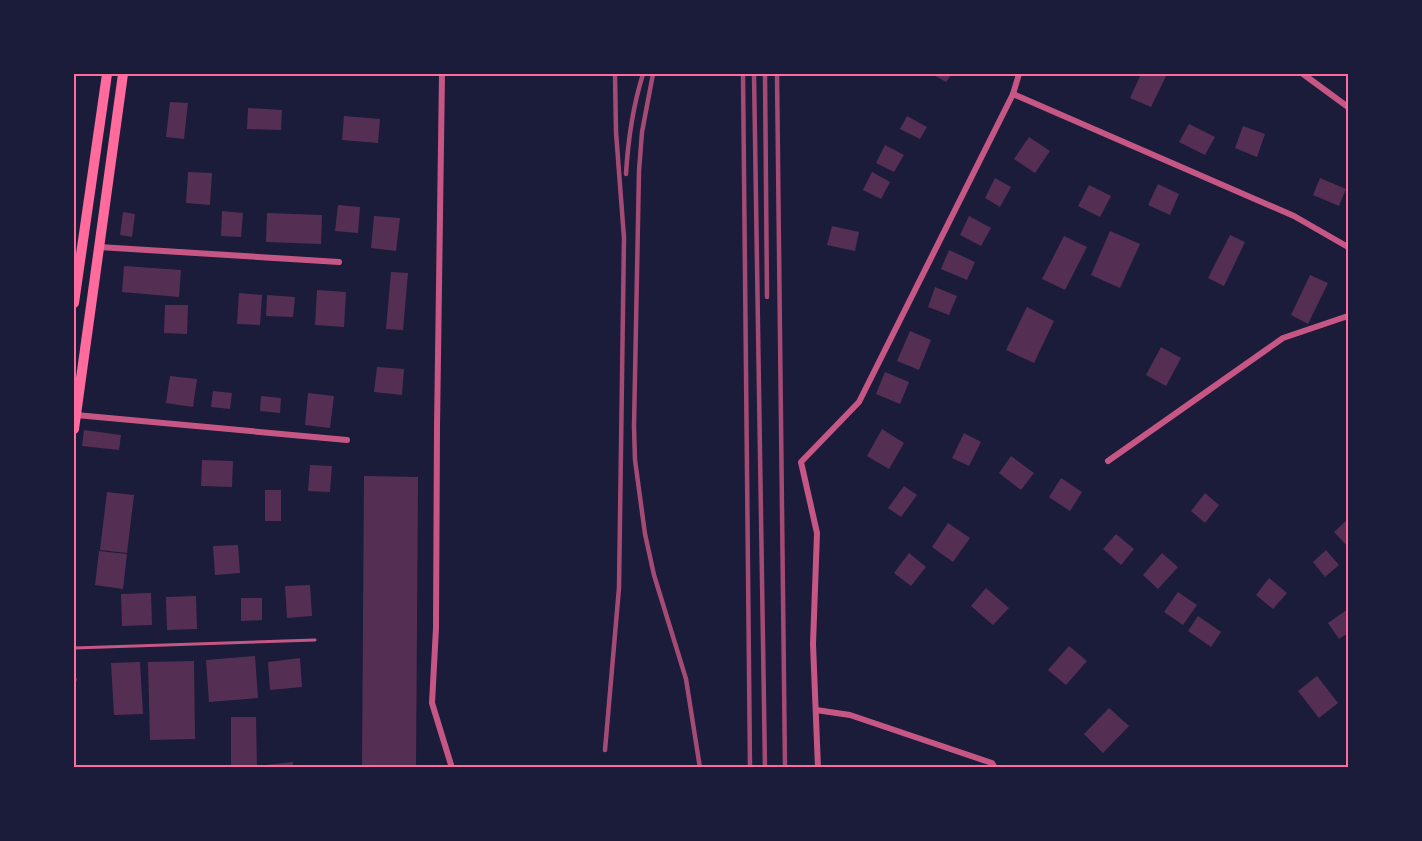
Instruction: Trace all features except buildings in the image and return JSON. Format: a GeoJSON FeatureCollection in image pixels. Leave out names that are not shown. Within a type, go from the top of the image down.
{"type":"FeatureCollection","features":[{"type":"Feature","properties":{"kind":"main road"},"geometry":{"type":"LineString","coordinates":[[74,303],[107,74]]}},
{"type":"Feature","properties":{"kind":"main road"},"geometry":{"type":"LineString","coordinates":[[74,429],[123,74]]}},
{"type":"Feature","properties":{"kind":"street"},"geometry":{"type":"LineString","coordinates":[[442,74],[436,628],[432,703],[452,768]]}},
{"type":"Feature","properties":{"kind":"street"},"geometry":{"type":"LineString","coordinates":[[818,768],[813,644],[816,533],[801,462],[859,402],[1013,94],[1019,74]]}},
{"type":"Feature","properties":{"kind":"street"},"geometry":{"type":"LineString","coordinates":[[1303,74],[1348,107]]}},
{"type":"Feature","properties":{"kind":"street"},"geometry":{"type":"LineString","coordinates":[[1013,94],[1294,216],[1348,247]]}},
{"type":"Feature","properties":{"kind":"street"},"geometry":{"type":"LineString","coordinates":[[99,247],[339,262]]}},
{"type":"Feature","properties":{"kind":"street"},"geometry":{"type":"LineString","coordinates":[[1108,461],[1283,338],[1348,316]]}},
{"type":"Feature","properties":{"kind":"street"},"geometry":{"type":"LineString","coordinates":[[76,414],[347,440]]}},
{"type":"Feature","properties":{"kind":"street"},"geometry":{"type":"LineString","coordinates":[[816,710],[850,715],[992,763],[995,768]]}},
{"type":"Feature","properties":{"kind":"lane"},"geometry":{"type":"LineString","coordinates":[[74,648],[315,640]]}},
{"type":"Feature","properties":{"kind":"lane"},"geometry":{"type":"LineString","coordinates":[[74,677],[74,686]]}},
{"type":"Feature","properties":{"kind":"railway"},"geometry":{"type":"LineString","coordinates":[[605,750],[619,588],[624,238],[616,132],[615,74]]}},
{"type":"Feature","properties":{"kind":"railway"},"geometry":{"type":"LineString","coordinates":[[626,174],[631,123],[643,74]]}},
{"type":"Feature","properties":{"kind":"railway"},"geometry":{"type":"LineString","coordinates":[[653,74],[642,132],[639,171],[635,460],[645,534],[654,575],[686,679],[700,768]]}},
{"type":"Feature","properties":{"kind":"railway"},"geometry":{"type":"LineString","coordinates":[[743,74],[750,768]]}},
{"type":"Feature","properties":{"kind":"railway"},"geometry":{"type":"LineString","coordinates":[[754,74],[765,768]]}},
{"type":"Feature","properties":{"kind":"railway"},"geometry":{"type":"LineString","coordinates":[[765,74],[767,297]]}},
{"type":"Feature","properties":{"kind":"railway"},"geometry":{"type":"LineString","coordinates":[[777,74],[785,768]]}}]}
